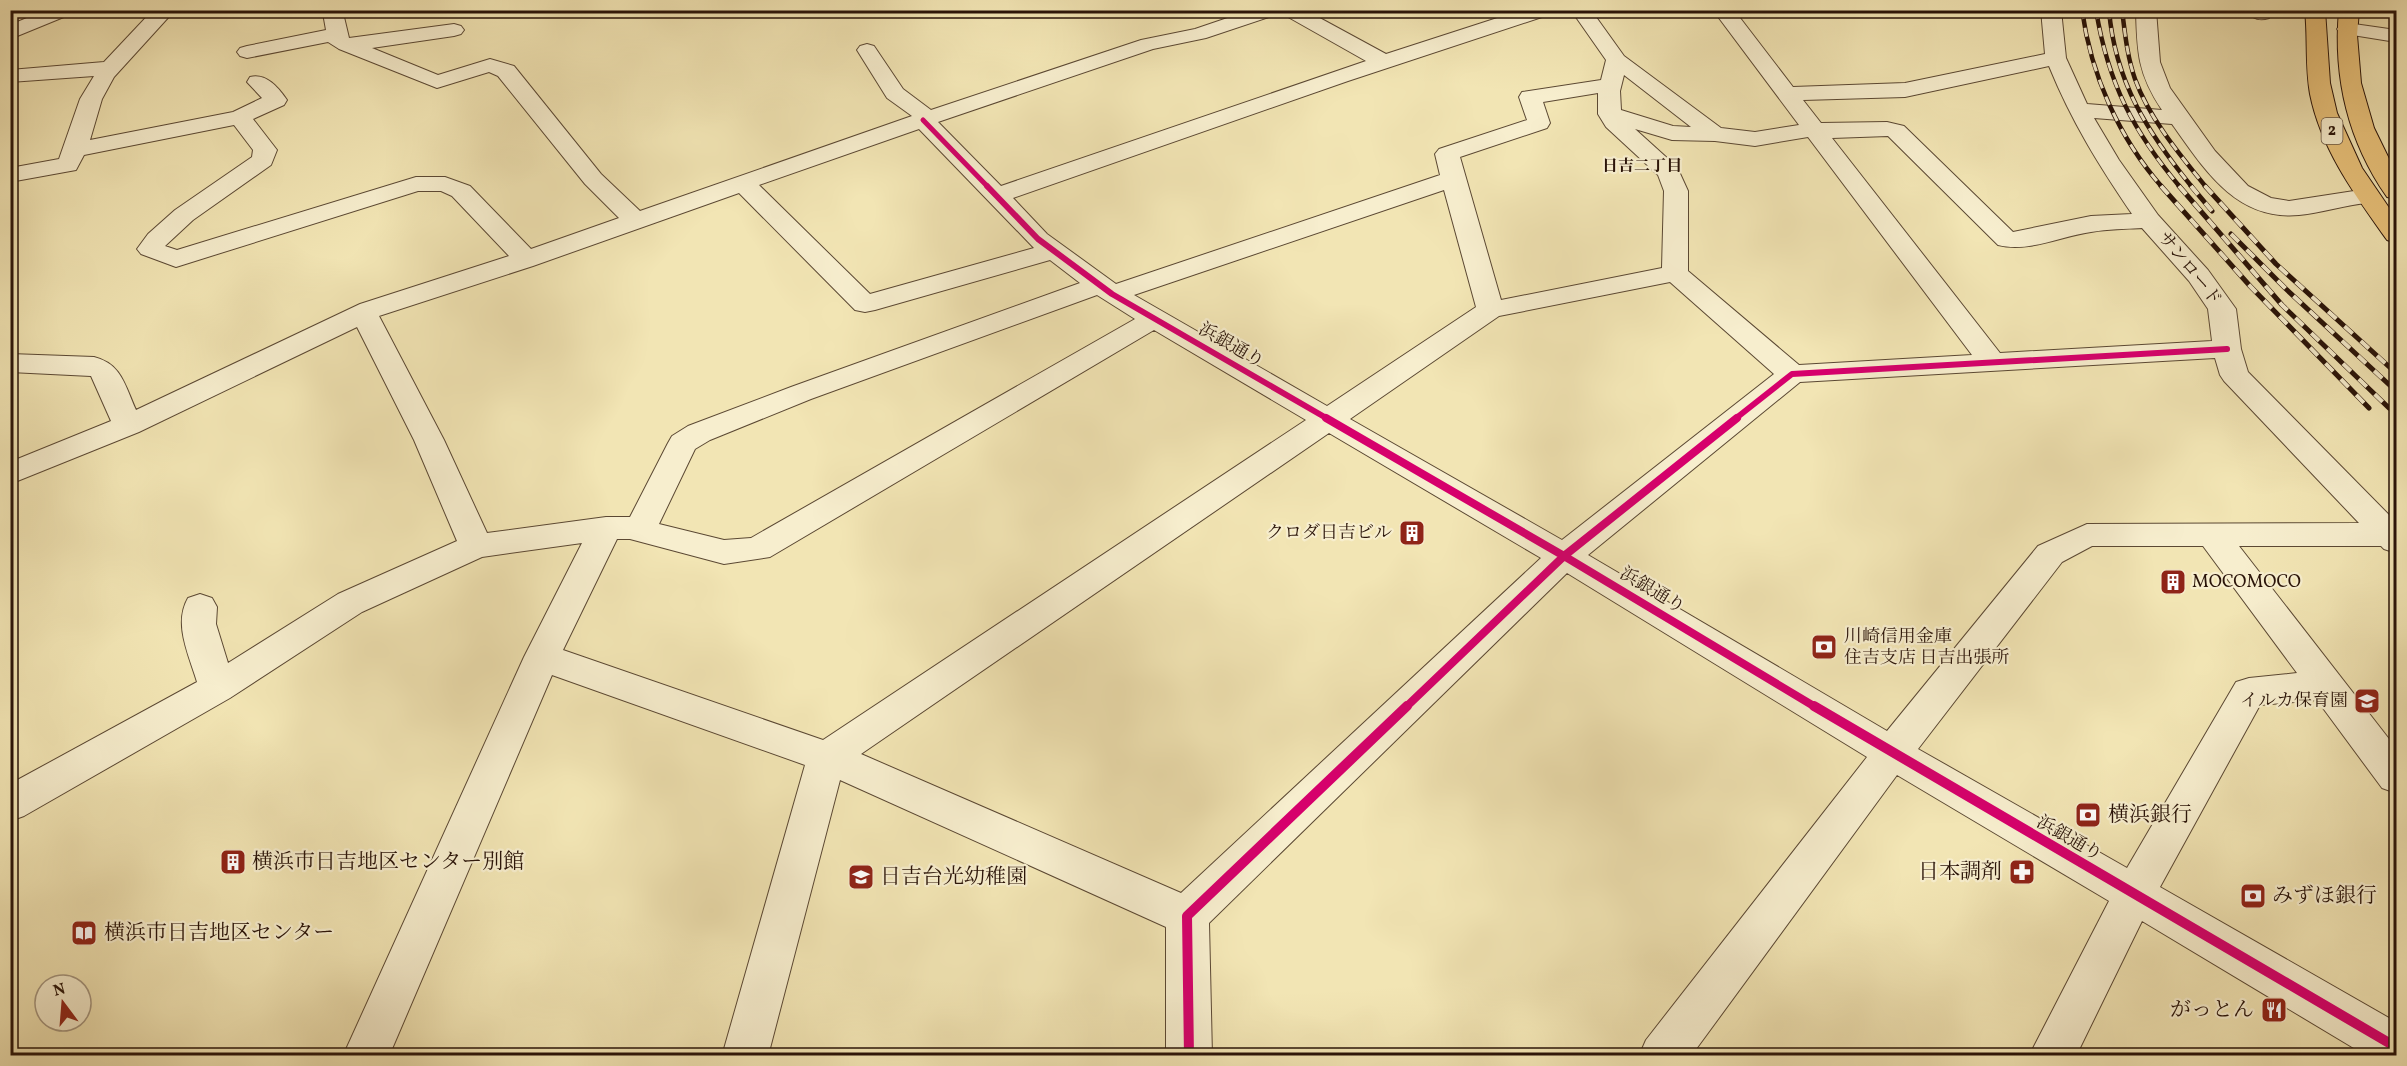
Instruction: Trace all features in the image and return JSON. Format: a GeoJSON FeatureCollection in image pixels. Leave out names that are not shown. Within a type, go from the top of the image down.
{"type":"FeatureCollection","features":[{"type":"Feature","properties":{"kind":"main road","name":"2"},"geometry":{"type":"LineString","coordinates":[[2315,10],[2324,108],[2344,157],[2367,196],[2397,235]]}},
{"type":"Feature","properties":{"kind":"main road","name":"2"},"geometry":{"type":"LineString","coordinates":[[2348,20],[2354,104],[2365,136],[2393,180]]}},
{"type":"Feature","properties":{"kind":"street"},"geometry":{"type":"LineString","coordinates":[[10,33],[64,10]]}},
{"type":"Feature","properties":{"kind":"street"},"geometry":{"type":"LineString","coordinates":[[10,175],[68,165],[76,150],[92,97],[109,68],[165,10]]}},
{"type":"Feature","properties":{"kind":"street"},"geometry":{"type":"LineString","coordinates":[[350,10],[333,13],[341,39],[437,82],[490,65],[506,71],[593,179],[636,221]]}},
{"type":"Feature","properties":{"kind":"street"},"geometry":{"type":"LineString","coordinates":[[10,474],[128,425],[364,313],[1148,44],[1199,34],[1273,10]]}},
{"type":"Feature","properties":{"kind":"street"},"geometry":{"type":"LineString","coordinates":[[1289,10],[1384,62]]}},
{"type":"Feature","properties":{"kind":"street"},"geometry":{"type":"LineString","coordinates":[[996,196],[1384,62],[1544,10]]}},
{"type":"Feature","properties":{"kind":"street"},"geometry":{"type":"LineString","coordinates":[[1581,10],[1617,60],[1715,134]]}},
{"type":"Feature","properties":{"kind":"street"},"geometry":{"type":"LineString","coordinates":[[1723,10],[1992,362]]}},
{"type":"Feature","properties":{"kind":"street"},"geometry":{"type":"LineString","coordinates":[[2146,10],[2149,55],[2155,81],[2223,177],[2239,191],[2259,202],[2302,209],[2356,196],[2367,196]]}},
{"type":"Feature","properties":{"kind":"street","name":"サンロード"},"geometry":{"type":"LineString","coordinates":[[2052,20],[2056,58],[2078,110],[2108,161],[2149,219],[2199,276],[2222,309],[2227,349],[2234,375],[2393,538]]}},
{"type":"Feature","properties":{"kind":"street"},"geometry":{"type":"LineString","coordinates":[[2348,20],[2397,36]]}},
{"type":"Feature","properties":{"kind":"street"},"geometry":{"type":"LineString","coordinates":[[247,52],[341,39],[454,30]]}},
{"type":"Feature","properties":{"kind":"street","name":"浜銀通り"},"geometry":{"type":"LineString","coordinates":[[867,50],[895,93],[926,119],[1038,239],[1106,290],[1564,556],[1892,753],[2397,1047]]}},
{"type":"Feature","properties":{"kind":"street"},"geometry":{"type":"LineString","coordinates":[[1787,94],[1905,90],[2056,58]]}},
{"type":"Feature","properties":{"kind":"street"},"geometry":{"type":"LineString","coordinates":[[1617,60],[1610,85],[1609,114],[1614,122],[1669,172],[1676,191],[1675,273],[1792,374]]}},
{"type":"Feature","properties":{"kind":"street"},"geometry":{"type":"LineString","coordinates":[[10,76],[109,68]]}},
{"type":"Feature","properties":{"kind":"street"},"geometry":{"type":"LineString","coordinates":[[76,150],[240,117],[276,100],[258,82]]}},
{"type":"Feature","properties":{"kind":"street"},"geometry":{"type":"LineString","coordinates":[[1490,310],[1447,154],[1539,123],[1530,97],[1610,85]]}},
{"type":"Feature","properties":{"kind":"street"},"geometry":{"type":"LineString","coordinates":[[2078,110],[2180,118]]}},
{"type":"Feature","properties":{"kind":"street"},"geometry":{"type":"LineString","coordinates":[[1609,114],[1672,133],[1715,134],[1755,139],[1813,129],[1896,130],[2007,240],[2029,238],[2091,224],[2149,219]]}},
{"type":"Feature","properties":{"kind":"street"},"geometry":{"type":"LineString","coordinates":[[240,117],[266,150],[263,160],[177,222],[154,241],[150,249],[176,259],[416,184],[445,184],[461,191],[519,251],[524,260]]}},
{"type":"Feature","properties":{"kind":"street"},"geometry":{"type":"LineString","coordinates":[[366,1056],[542,657],[623,529],[683,443],[699,433],[801,393],[1106,290],[1453,179]]}},
{"type":"Feature","properties":{"kind":"street"},"geometry":{"type":"LineString","coordinates":[[744,184],[865,304],[1054,251]]}},
{"type":"Feature","properties":{"kind":"street"},"geometry":{"type":"LineString","coordinates":[[746,1056],[827,757],[1326,418],[1490,310],[1675,273]]}},
{"type":"Feature","properties":{"kind":"street"},"geometry":{"type":"LineString","coordinates":[[364,313],[429,440],[476,546]]}},
{"type":"Feature","properties":{"kind":"street"},"geometry":{"type":"LineString","coordinates":[[10,804],[217,688],[350,603],[476,546],[623,529],[724,552],[758,549],[1154,319]]}},
{"type":"Feature","properties":{"kind":"street"},"geometry":{"type":"LineString","coordinates":[[1189,1056],[1187,916],[1564,556],[1792,374],[2227,349]]}},
{"type":"Feature","properties":{"kind":"street"},"geometry":{"type":"LineString","coordinates":[[10,363],[94,366],[103,371],[128,425]]}},
{"type":"Feature","properties":{"kind":"street"},"geometry":{"type":"LineString","coordinates":[[1662,1056],[1892,753],[2050,554],[2087,534],[2393,538]]}},
{"type":"Feature","properties":{"kind":"street"},"geometry":{"type":"LineString","coordinates":[[2212,534],[2397,777]]}},
{"type":"Feature","properties":{"kind":"street"},"geometry":{"type":"LineString","coordinates":[[200,607],[198,624],[217,688]]}},
{"type":"Feature","properties":{"kind":"street"},"geometry":{"type":"LineString","coordinates":[[542,657],[827,757],[1187,916]]}},
{"type":"Feature","properties":{"kind":"street"},"geometry":{"type":"LineString","coordinates":[[2052,1056],[2134,895],[2249,692],[2325,685]]}},
{"type":"Feature","properties":{"kind":"railway"},"geometry":{"type":"LineString","coordinates":[[2082,10],[2092,58],[2109,104],[2133,148],[2162,187]]}},
{"type":"Feature","properties":{"kind":"railway"},"geometry":{"type":"LineString","coordinates":[[2096,10],[2108,61],[2125,105],[2149,146],[2180,187]]}},
{"type":"Feature","properties":{"kind":"railway"},"geometry":{"type":"LineString","coordinates":[[2109,10],[2118,60],[2136,105],[2161,147],[2192,187]]}},
{"type":"Feature","properties":{"kind":"railway"},"geometry":{"type":"LineString","coordinates":[[2122,10],[2130,62],[2141,94],[2166,136],[2206,187]]}},
{"type":"Feature","properties":{"kind":"railway"},"geometry":{"type":"LineString","coordinates":[[2161,186],[2250,286],[2369,408]]}},
{"type":"Feature","properties":{"kind":"railway"},"geometry":{"type":"LineString","coordinates":[[2179,186],[2282,305],[2389,408]]}},
{"type":"Feature","properties":{"kind":"railway"},"geometry":{"type":"LineString","coordinates":[[2191,186],[2212,211]]}},
{"type":"Feature","properties":{"kind":"railway"},"geometry":{"type":"LineString","coordinates":[[2205,186],[2276,264],[2396,373]]}},
{"type":"Feature","properties":{"kind":"railway"},"geometry":{"type":"LineString","coordinates":[[2231,234],[2286,289],[2396,391]]}},
{"type":"Feature","properties":{"kind":"cycle path"},"geometry":{"type":"LineString","coordinates":[[923,120],[1038,239],[1112,294],[1564,556],[1892,753],[2396,1047]]}},
{"type":"Feature","properties":{"kind":"cycle path"},"geometry":{"type":"LineString","coordinates":[[1189,1056],[1187,916],[1564,556],[1792,374],[2227,349]]}},
{"type":"Feature","properties":{"kind":"place","name":"クロダ日吉ビル"},"geometry":{"type":"Point","coordinates":[1412,533]}},
{"type":"Feature","properties":{"kind":"place","name":"MOCOMOCO"},"geometry":{"type":"Point","coordinates":[2173,582]}},
{"type":"Feature","properties":{"kind":"place","name":"川崎信用金庫 住吉支店 日吉出張所"},"geometry":{"type":"Point","coordinates":[1824,647]}},
{"type":"Feature","properties":{"kind":"place","name":"イルカ保育園"},"geometry":{"type":"Point","coordinates":[2367,701]}},
{"type":"Feature","properties":{"kind":"place","name":"横浜銀行"},"geometry":{"type":"Point","coordinates":[2088,815]}},
{"type":"Feature","properties":{"kind":"place","name":"横浜市日吉地区センター別館"},"geometry":{"type":"Point","coordinates":[233,862]}},
{"type":"Feature","properties":{"kind":"place","name":"日本調剤"},"geometry":{"type":"Point","coordinates":[2022,872]}},
{"type":"Feature","properties":{"kind":"place","name":"日吉台光幼稚園"},"geometry":{"type":"Point","coordinates":[861,877]}},
{"type":"Feature","properties":{"kind":"place","name":"みずほ銀行"},"geometry":{"type":"Point","coordinates":[2253,896]}},
{"type":"Feature","properties":{"kind":"place","name":"横浜市日吉地区センター"},"geometry":{"type":"Point","coordinates":[84,933]}},
{"type":"Feature","properties":{"kind":"place","name":"がっとん"},"geometry":{"type":"Point","coordinates":[2274,1010]}},
{"type":"Feature","properties":{"kind":"district","name":"日吉二丁目"},"geometry":{"type":"Point","coordinates":[1642,167]}}]}
